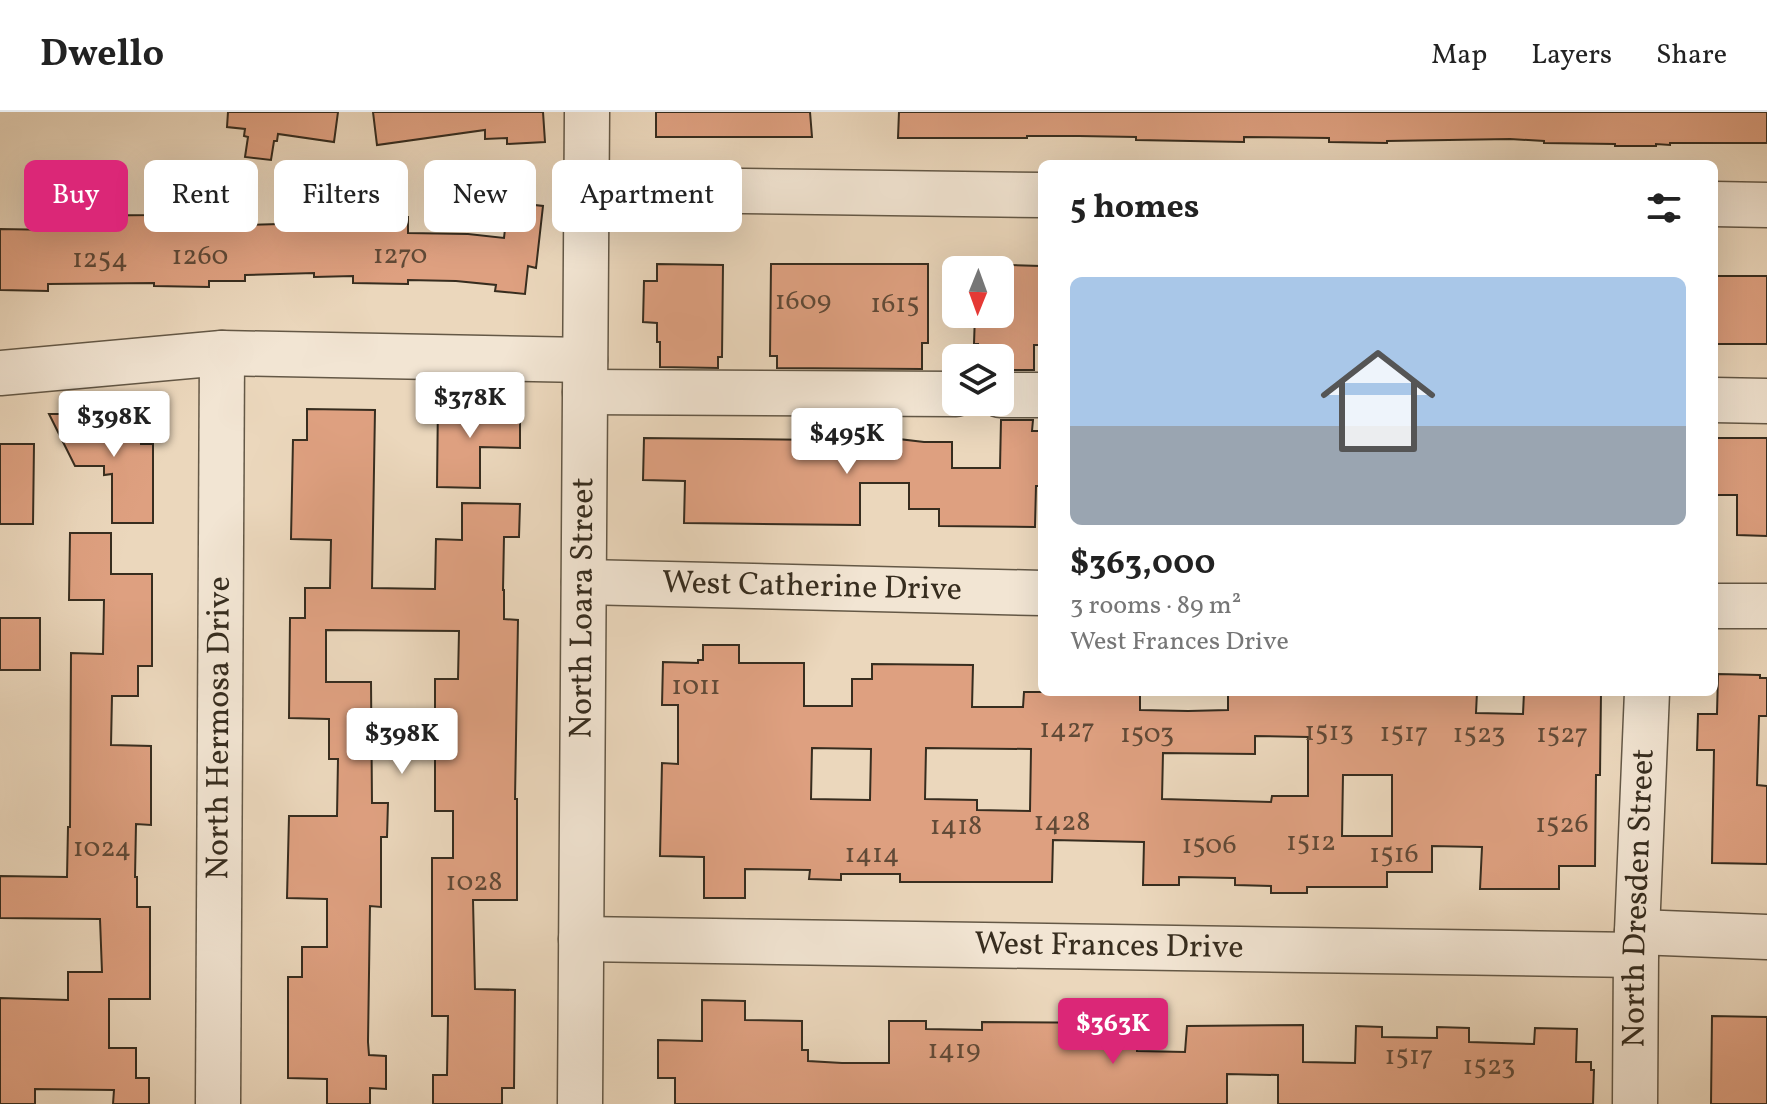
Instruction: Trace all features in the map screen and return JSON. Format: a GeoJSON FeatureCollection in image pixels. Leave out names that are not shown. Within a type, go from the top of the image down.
{"type":"FeatureCollection","features":[{"type":"Feature","properties":{"kind":"street","name":"North Loara Street"},"geometry":{"type":"LineString","coordinates":[[587,112],[587,160]]}},
{"type":"Feature","properties":{"kind":"street"},"geometry":{"type":"LineString","coordinates":[[742,191],[1038,195]]}},
{"type":"Feature","properties":{"kind":"street"},"geometry":{"type":"LineString","coordinates":[[1718,204],[1767,205]]}},
{"type":"Feature","properties":{"kind":"street","name":"North Loara Street"},"geometry":{"type":"LineString","coordinates":[[580,1104],[587,232]]}},
{"type":"Feature","properties":{"kind":"street"},"geometry":{"type":"LineString","coordinates":[[0,373],[222,353],[585,376],[942,393]]}},
{"type":"Feature","properties":{"kind":"street","name":"North Hermosa Drive"},"geometry":{"type":"LineString","coordinates":[[218,1104],[222,353]]}},
{"type":"Feature","properties":{"kind":"street"},"geometry":{"type":"LineString","coordinates":[[1014,395],[1038,395]]}},
{"type":"Feature","properties":{"kind":"street"},"geometry":{"type":"LineString","coordinates":[[1718,400],[1767,401]]}},
{"type":"Feature","properties":{"kind":"street","name":"West Catherine Drive"},"geometry":{"type":"LineString","coordinates":[[584,582],[1038,593]]}},
{"type":"Feature","properties":{"kind":"street"},"geometry":{"type":"LineString","coordinates":[[1718,606],[1767,606]]}},
{"type":"Feature","properties":{"kind":"street","name":"North Dresden Street"},"geometry":{"type":"LineString","coordinates":[[1635,1104],[1636,943],[1647,696]]}},
{"type":"Feature","properties":{"kind":"street","name":"West Frances Drive"},"geometry":{"type":"LineString","coordinates":[[581,939],[1636,943],[1767,937]]}},
{"type":"Feature","properties":{"kind":"building"},"geometry":{"type":"Polygon","coordinates":[[[228,112],[338,112],[334,142],[278,134],[271,160],[245,157],[248,137],[244,136],[245,129],[227,127],[228,112]]]}},
{"type":"Feature","properties":{"kind":"building"},"geometry":{"type":"Polygon","coordinates":[[[373,112],[543,112],[545,142],[507,144],[507,138],[485,139],[485,130],[377,145],[373,112]]]}},
{"type":"Feature","properties":{"kind":"building"},"geometry":{"type":"Polygon","coordinates":[[[656,112],[810,112],[812,137],[656,137],[656,112]]]}},
{"type":"Feature","properties":{"kind":"building"},"geometry":{"type":"Polygon","coordinates":[[[899,112],[1767,112],[1767,143],[1615,146],[1510,139],[1387,143],[1329,142],[1329,138],[1244,137],[1244,142],[1079,136],[898,138],[899,112]]]}},
{"type":"Feature","properties":{"kind":"building"},"geometry":{"type":"Polygon","coordinates":[[[536,205],[543,206],[536,268],[528,266],[525,294],[495,291],[496,285],[456,281],[353,283],[353,276],[314,277],[314,273],[245,275],[245,281],[209,281],[209,287],[154,286],[154,283],[48,284],[48,291],[0,290],[0,229],[24,229],[24,232],[128,232],[128,215],[144,215],[144,232],[258,232],[258,225],[274,224],[274,232],[408,232],[504,238],[505,232],[536,232],[536,205]]]}},
{"type":"Feature","properties":{"kind":"building"},"geometry":{"type":"Polygon","coordinates":[[[657,264],[723,265],[722,357],[718,357],[718,368],[660,367],[657,323],[643,322],[644,281],[657,281],[657,264]]]}},
{"type":"Feature","properties":{"kind":"building"},"geometry":{"type":"Polygon","coordinates":[[[771,264],[928,264],[928,343],[922,343],[922,369],[777,368],[777,356],[770,356],[771,264]]]}},
{"type":"Feature","properties":{"kind":"building"},"geometry":{"type":"Polygon","coordinates":[[[1014,265],[1038,266],[1038,345],[1034,345],[1034,370],[1014,370],[1014,344],[974,344],[975,328],[1014,328],[1014,265]]]}},
{"type":"Feature","properties":{"kind":"building"},"geometry":{"type":"Polygon","coordinates":[[[1718,276],[1767,276],[1767,344],[1718,344],[1718,276]]]}},
{"type":"Feature","properties":{"kind":"building"},"geometry":{"type":"Polygon","coordinates":[[[438,400],[477,400],[477,411],[520,412],[520,448],[480,447],[480,488],[437,487],[438,400]]]}},
{"type":"Feature","properties":{"kind":"building"},"geometry":{"type":"Polygon","coordinates":[[[307,409],[375,410],[372,588],[435,589],[436,539],[462,540],[462,503],[520,504],[519,537],[504,537],[503,590],[504,619],[518,620],[517,900],[473,900],[475,989],[515,990],[514,1088],[502,1088],[502,1104],[433,1104],[433,1075],[447,1075],[448,1016],[432,1016],[432,858],[453,858],[453,811],[435,811],[435,679],[458,679],[459,631],[326,630],[326,682],[371,682],[372,803],[388,803],[387,837],[381,837],[381,907],[370,906],[368,1042],[369,1055],[386,1056],[386,1089],[370,1088],[370,1104],[327,1104],[327,1079],[288,1078],[288,977],[302,977],[302,947],[327,947],[327,899],[287,898],[289,816],[337,816],[338,759],[329,759],[329,719],[289,718],[290,618],[305,618],[305,588],[330,588],[331,540],[291,539],[293,440],[307,440],[307,409]]]}},
{"type":"Feature","properties":{"kind":"building"},"geometry":{"type":"Polygon","coordinates":[[[49,414],[141,414],[141,444],[153,444],[153,523],[112,523],[112,474],[104,475],[104,466],[75,466],[49,414]]]}},
{"type":"Feature","properties":{"kind":"building"},"geometry":{"type":"Polygon","coordinates":[[[821,418],[899,419],[899,439],[952,442],[952,468],[1000,468],[1001,420],[1033,420],[1032,431],[1038,431],[1035,527],[939,526],[939,509],[909,509],[909,483],[860,483],[860,525],[684,523],[685,481],[643,480],[644,438],[821,440],[821,418]]]}},
{"type":"Feature","properties":{"kind":"building"},"geometry":{"type":"Polygon","coordinates":[[[1718,438],[1767,438],[1767,536],[1737,535],[1737,495],[1718,495],[1718,438]]]}},
{"type":"Feature","properties":{"kind":"building"},"geometry":{"type":"Polygon","coordinates":[[[0,444],[34,444],[33,524],[0,524],[0,444]]]}},
{"type":"Feature","properties":{"kind":"building"},"geometry":{"type":"Polygon","coordinates":[[[70,533],[111,533],[111,574],[152,574],[152,666],[138,666],[138,696],[112,696],[111,745],[151,746],[151,825],[136,824],[135,877],[137,907],[150,907],[150,999],[109,999],[109,1048],[136,1048],[136,1078],[149,1078],[149,1104],[113,1104],[114,1090],[35,1089],[35,1104],[0,1104],[0,998],[68,1000],[68,972],[102,972],[100,919],[0,918],[0,876],[67,877],[71,653],[103,654],[104,600],[69,600],[70,533]]]}},
{"type":"Feature","properties":{"kind":"building"},"geometry":{"type":"Polygon","coordinates":[[[0,618],[40,618],[40,670],[0,670],[0,618]]]}},
{"type":"Feature","properties":{"kind":"building"},"geometry":{"type":"Polygon","coordinates":[[[703,645],[739,645],[739,663],[804,663],[804,706],[852,706],[852,679],[872,679],[872,664],[973,665],[972,707],[1023,707],[1024,692],[1038,692],[1038,696],[1140,696],[1140,710],[1188,711],[1228,710],[1228,696],[1477,696],[1476,713],[1523,714],[1524,696],[1601,696],[1595,866],[1559,866],[1559,889],[1480,889],[1482,847],[1432,846],[1432,872],[1387,872],[1387,887],[1307,887],[1307,893],[1271,893],[1271,886],[1235,885],[1235,878],[1179,877],[1179,885],[1143,885],[1144,842],[1053,840],[1052,882],[900,882],[900,874],[841,874],[841,880],[809,879],[810,870],[745,869],[745,898],[704,898],[704,857],[660,856],[662,763],[678,764],[678,705],[662,705],[663,662],[698,663],[698,660],[703,660],[703,645]],[[1255,736],[1255,754],[1163,753],[1162,799],[1271,802],[1272,796],[1308,796],[1308,737],[1255,736]],[[812,748],[811,799],[870,800],[871,749],[812,748]],[[926,748],[925,799],[977,800],[977,810],[1030,811],[1031,749],[926,748]],[[1343,775],[1342,836],[1392,836],[1392,775],[1343,775]]]}},
{"type":"Feature","properties":{"kind":"building"},"geometry":{"type":"Polygon","coordinates":[[[1718,674],[1760,675],[1760,678],[1767,678],[1767,716],[1759,716],[1757,785],[1767,786],[1767,864],[1712,863],[1714,750],[1697,750],[1698,714],[1717,714],[1718,674]]]}},
{"type":"Feature","properties":{"kind":"building"},"geometry":{"type":"Polygon","coordinates":[[[702,1000],[745,1001],[745,1020],[802,1021],[802,1050],[808,1050],[808,1061],[842,1063],[889,1063],[889,1021],[926,1021],[926,1029],[982,1030],[982,1022],[1137,1023],[1137,1051],[1185,1052],[1187,1026],[1303,1025],[1303,1062],[1355,1063],[1356,1026],[1382,1027],[1382,1037],[1437,1038],[1437,1027],[1469,1028],[1469,1042],[1534,1044],[1535,1028],[1577,1029],[1576,1062],[1591,1062],[1591,1070],[1594,1070],[1593,1104],[1278,1104],[1278,1075],[1227,1074],[1227,1104],[675,1104],[675,1078],[658,1078],[658,1040],[702,1041],[702,1000]]]}},
{"type":"Feature","properties":{"kind":"building"},"geometry":{"type":"Polygon","coordinates":[[[1712,1016],[1767,1017],[1767,1104],[1711,1104],[1712,1016]]]}}]}
